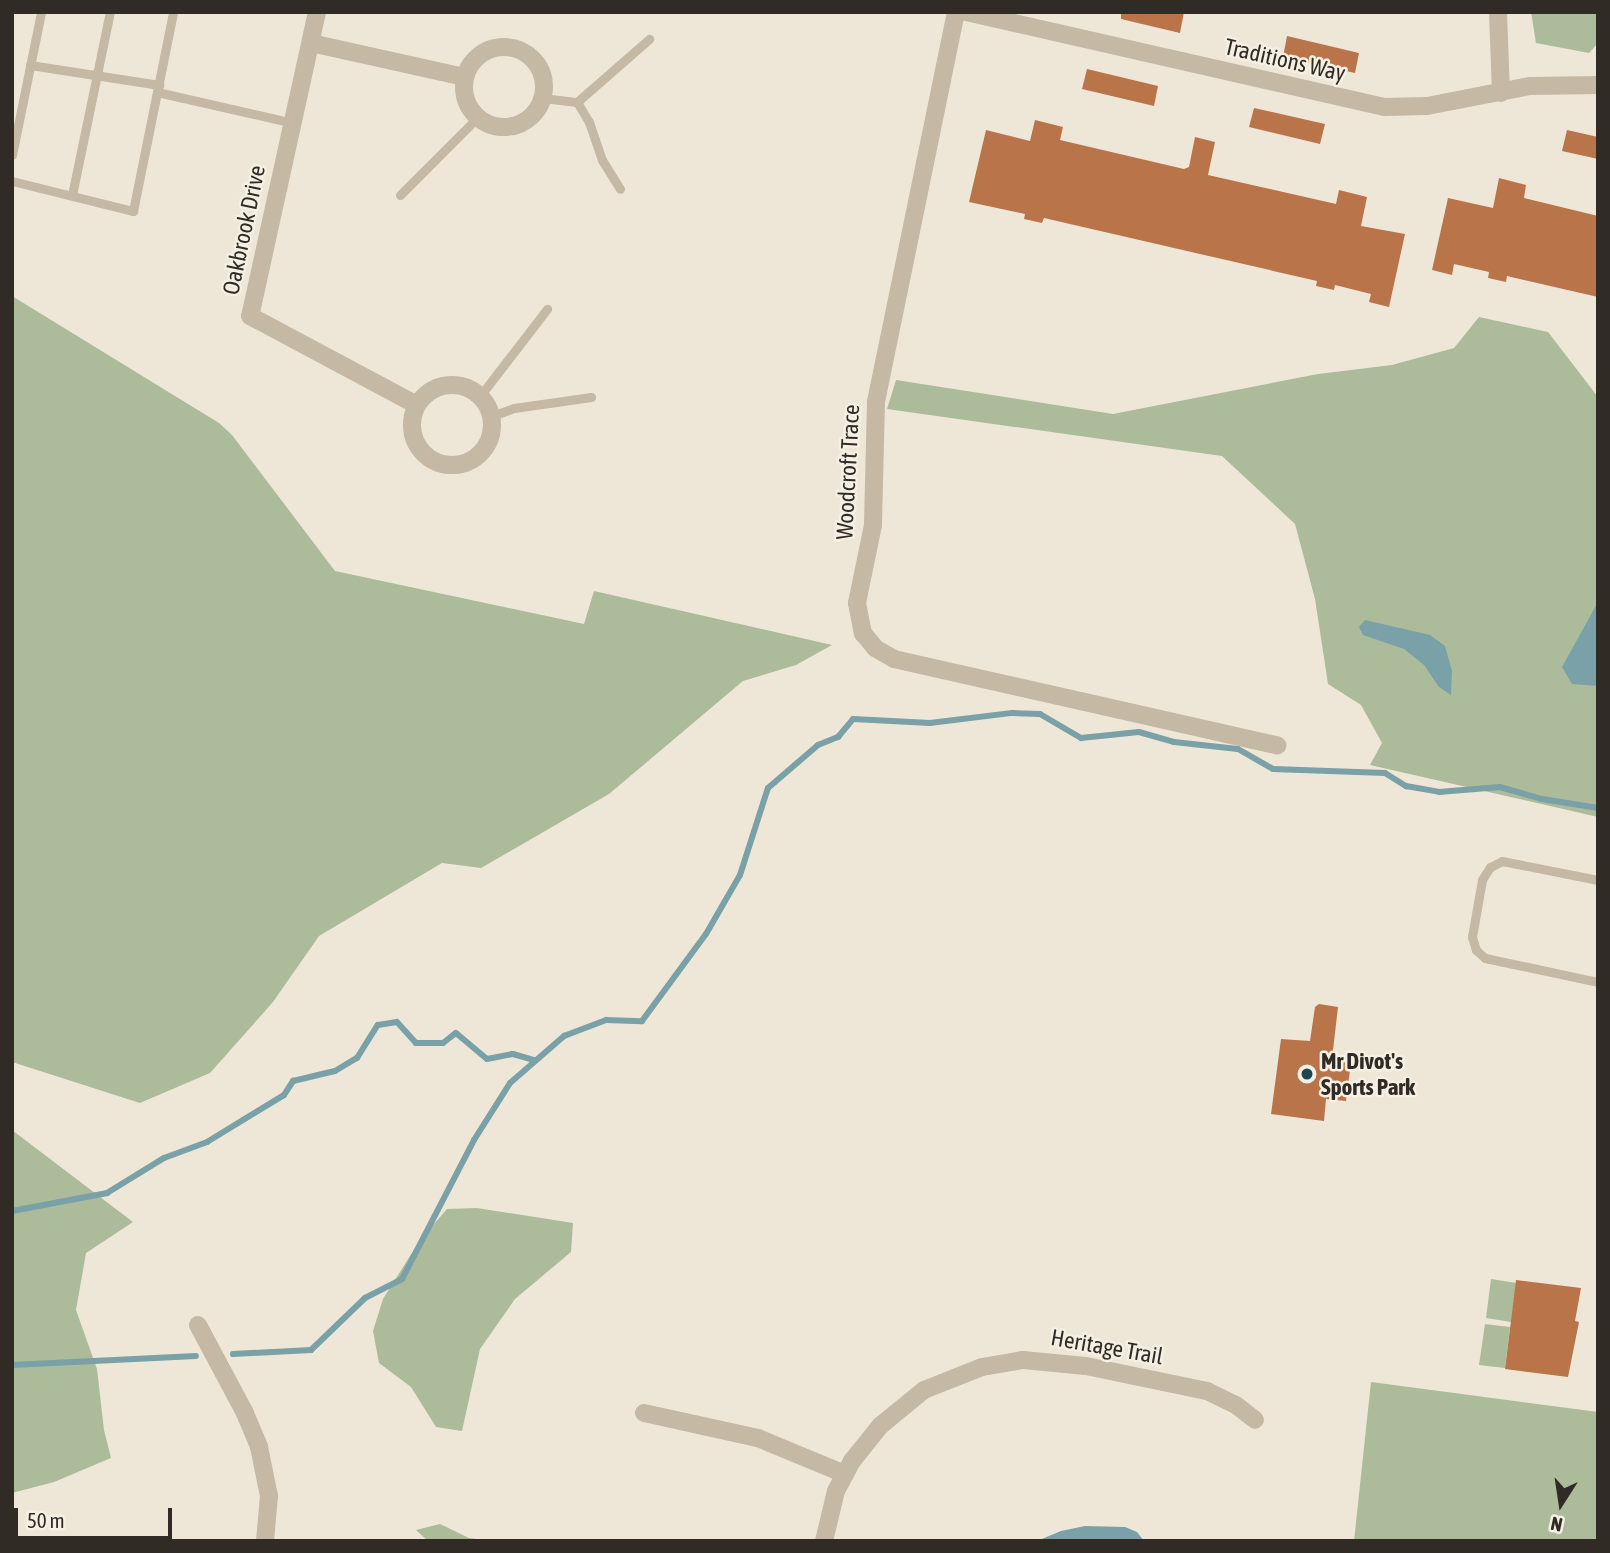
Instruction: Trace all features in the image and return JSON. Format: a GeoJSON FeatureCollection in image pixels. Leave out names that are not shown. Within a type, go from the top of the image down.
{"type":"FeatureCollection","features":[{"type":"Feature","properties":{"kind":"street","name":"Oakbrook Drive"},"geometry":{"type":"LineString","coordinates":[[317,12],[250,316],[416,405]]}},
{"type":"Feature","properties":{"kind":"street","name":"Woodcroft Trace"},"geometry":{"type":"LineString","coordinates":[[956,12],[876,401],[873,525],[857,614],[863,633],[875,649],[894,659],[1277,745]]}},
{"type":"Feature","properties":{"kind":"street","name":"Traditions Way"},"geometry":{"type":"LineString","coordinates":[[966,12],[1384,107],[1427,106],[1530,86],[1598,85]]}},
{"type":"Feature","properties":{"kind":"street"},"geometry":{"type":"LineString","coordinates":[[1498,12],[1500,93]]}},
{"type":"Feature","properties":{"kind":"street"},"geometry":{"type":"LineString","coordinates":[[311,43],[464,77]]}},
{"type":"Feature","properties":{"kind":"street"},"geometry":{"type":"LineString","coordinates":[[514,48],[536,62],[544,86],[543,98],[537,110],[516,126],[489,125],[477,118],[465,100],[464,77],[469,65],[489,49],[514,48]]}},
{"type":"Feature","properties":{"kind":"street"},"geometry":{"type":"LineString","coordinates":[[446,385],[470,389],[480,396],[492,416],[489,442],[482,453],[459,465],[446,465],[434,461],[415,443],[412,417],[416,405],[435,388],[446,385]]}},
{"type":"Feature","properties":{"kind":"street"},"geometry":{"type":"LineString","coordinates":[[198,1325],[248,1418],[262,1454],[269,1496],[265,1541]]}},
{"type":"Feature","properties":{"kind":"street","name":"Heritage Trail"},"geometry":{"type":"LineString","coordinates":[[824,1541],[831,1505],[845,1474],[880,1426],[908,1400],[938,1382],[1000,1363],[1059,1361],[1206,1391],[1236,1405],[1255,1420]]}},
{"type":"Feature","properties":{"kind":"street"},"geometry":{"type":"LineString","coordinates":[[644,1413],[758,1438],[845,1474]]}},
{"type":"Feature","properties":{"kind":"lane"},"geometry":{"type":"LineString","coordinates":[[12,155],[41,12]]}},
{"type":"Feature","properties":{"kind":"lane"},"geometry":{"type":"LineString","coordinates":[[72,195],[110,12]]}},
{"type":"Feature","properties":{"kind":"lane"},"geometry":{"type":"LineString","coordinates":[[12,181],[133,211],[173,12]]}},
{"type":"Feature","properties":{"kind":"lane"},"geometry":{"type":"LineString","coordinates":[[543,98],[577,102],[649,39]]}},
{"type":"Feature","properties":{"kind":"lane"},"geometry":{"type":"LineString","coordinates":[[30,65],[158,88],[293,123]]}},
{"type":"Feature","properties":{"kind":"lane"},"geometry":{"type":"LineString","coordinates":[[577,102],[589,121],[603,160],[620,189]]}},
{"type":"Feature","properties":{"kind":"lane"},"geometry":{"type":"LineString","coordinates":[[400,195],[477,118]]}},
{"type":"Feature","properties":{"kind":"lane"},"geometry":{"type":"LineString","coordinates":[[480,396],[547,309]]}},
{"type":"Feature","properties":{"kind":"lane"},"geometry":{"type":"LineString","coordinates":[[492,416],[513,408],[591,397]]}},
{"type":"Feature","properties":{"kind":"lane"},"geometry":{"type":"LineString","coordinates":[[1598,880],[1502,861],[1490,867],[1482,880],[1472,937],[1476,950],[1485,958],[1598,982]]}},
{"type":"Feature","properties":{"kind":"green space"},"geometry":{"type":"Polygon","coordinates":[[[1531,12],[1598,12],[1598,43],[1589,53],[1536,43],[1531,12]]]}},
{"type":"Feature","properties":{"kind":"green space"},"geometry":{"type":"Polygon","coordinates":[[[12,296],[219,423],[232,435],[335,571],[584,624],[594,591],[832,645],[796,665],[743,681],[609,794],[481,868],[442,863],[319,936],[273,1002],[210,1073],[140,1103],[12,1062],[12,296]]]}},
{"type":"Feature","properties":{"kind":"green space"},"geometry":{"type":"Polygon","coordinates":[[[1479,317],[1548,332],[1598,397],[1598,817],[1370,765],[1382,743],[1361,705],[1328,684],[1315,599],[1295,524],[1222,456],[887,409],[896,380],[1113,414],[1318,374],[1392,365],[1454,348],[1479,317]]]}},
{"type":"Feature","properties":{"kind":"green space"},"geometry":{"type":"Polygon","coordinates":[[[12,1130],[133,1222],[86,1253],[76,1310],[97,1369],[104,1430],[111,1458],[54,1482],[12,1493],[12,1130]]]}},
{"type":"Feature","properties":{"kind":"green space"},"geometry":{"type":"Polygon","coordinates":[[[477,1208],[573,1223],[571,1252],[515,1299],[480,1349],[462,1431],[436,1427],[411,1387],[379,1363],[373,1331],[383,1299],[420,1240],[447,1209],[477,1208]]]}},
{"type":"Feature","properties":{"kind":"green space"},"geometry":{"type":"Polygon","coordinates":[[[1491,1279],[1516,1283],[1511,1322],[1486,1318],[1491,1279]]]}},
{"type":"Feature","properties":{"kind":"green space"},"geometry":{"type":"Polygon","coordinates":[[[1485,1324],[1510,1327],[1505,1368],[1479,1365],[1485,1324]]]}},
{"type":"Feature","properties":{"kind":"green space"},"geometry":{"type":"Polygon","coordinates":[[[1371,1382],[1598,1412],[1598,1541],[1354,1541],[1371,1382]]]}},
{"type":"Feature","properties":{"kind":"green space"},"geometry":{"type":"Polygon","coordinates":[[[440,1524],[469,1538],[491,1541],[428,1541],[416,1530],[440,1524]]]}},
{"type":"Feature","properties":{"kind":"water"},"geometry":{"type":"Polygon","coordinates":[[[1598,602],[1598,686],[1572,684],[1562,667],[1598,602]]]}},
{"type":"Feature","properties":{"kind":"water"},"geometry":{"type":"Polygon","coordinates":[[[1365,620],[1430,635],[1445,646],[1452,671],[1451,695],[1439,687],[1424,665],[1404,649],[1363,635],[1359,627],[1365,620]]]}},
{"type":"Feature","properties":{"kind":"water"},"geometry":{"type":"Polygon","coordinates":[[[1085,1526],[1125,1527],[1137,1532],[1144,1541],[1037,1541],[1061,1531],[1085,1526]]]}},
{"type":"Feature","properties":{"kind":"building"},"geometry":{"type":"Polygon","coordinates":[[[1121,12],[1184,12],[1180,33],[1121,19],[1121,12]]]}},
{"type":"Feature","properties":{"kind":"building"},"geometry":{"type":"Polygon","coordinates":[[[1287,36],[1359,53],[1355,73],[1283,57],[1287,36]]]}},
{"type":"Feature","properties":{"kind":"building"},"geometry":{"type":"Polygon","coordinates":[[[1087,69],[1158,86],[1154,106],[1082,89],[1087,69]]]}},
{"type":"Feature","properties":{"kind":"building"},"geometry":{"type":"Polygon","coordinates":[[[1254,108],[1325,124],[1320,144],[1249,127],[1254,108]]]}},
{"type":"Feature","properties":{"kind":"building"},"geometry":{"type":"Polygon","coordinates":[[[1035,120],[1063,127],[1060,140],[1184,169],[1189,167],[1195,137],[1215,142],[1208,175],[1336,204],[1339,190],[1367,197],[1361,226],[1405,234],[1389,307],[1369,302],[1371,294],[1335,285],[1334,290],[1316,286],[1317,281],[1044,218],[1042,223],[1024,219],[1025,214],[969,202],[986,130],[1030,141],[1035,120]]]}},
{"type":"Feature","properties":{"kind":"building"},"geometry":{"type":"Polygon","coordinates":[[[1567,130],[1598,137],[1598,159],[1562,151],[1567,130]]]}},
{"type":"Feature","properties":{"kind":"building"},"geometry":{"type":"Polygon","coordinates":[[[1499,178],[1526,185],[1524,198],[1598,216],[1598,297],[1507,276],[1506,282],[1488,278],[1489,272],[1454,264],[1452,275],[1432,270],[1448,198],[1493,208],[1499,178]]]}},
{"type":"Feature","properties":{"kind":"building"},"geometry":{"type":"Polygon","coordinates":[[[1319,1004],[1338,1007],[1332,1059],[1351,1062],[1346,1101],[1326,1099],[1324,1121],[1271,1114],[1281,1039],[1310,1041],[1315,1007],[1319,1004]]]}},
{"type":"Feature","properties":{"kind":"building"},"geometry":{"type":"Polygon","coordinates":[[[1516,1280],[1581,1288],[1575,1321],[1579,1322],[1568,1377],[1505,1369],[1516,1280]]]}},
{"type":"Feature","properties":{"kind":"waterway"},"geometry":{"type":"LineString","coordinates":[[233,1354],[311,1350],[365,1298],[402,1279],[474,1140],[510,1083],[564,1036],[606,1020],[642,1021],[706,934],[740,875],[768,788],[818,745],[838,737],[853,719],[930,723],[1012,713],[1040,714],[1081,738],[1139,732],[1174,742],[1238,749],[1273,769],[1385,773],[1406,786],[1439,792],[1500,787],[1542,799],[1598,808]]}},
{"type":"Feature","properties":{"kind":"waterway"},"geometry":{"type":"LineString","coordinates":[[12,1211],[107,1193],[164,1158],[207,1142],[284,1095],[293,1081],[335,1071],[357,1058],[378,1025],[397,1022],[416,1043],[443,1043],[456,1033],[487,1059],[513,1054],[534,1060]]}},
{"type":"Feature","properties":{"kind":"waterway"},"geometry":{"type":"LineString","coordinates":[[12,1365],[196,1356]]}},
{"type":"Feature","properties":{"kind":"place","name":"Mr Divot's Sports Park"},"geometry":{"type":"Point","coordinates":[1307,1074]}}]}
